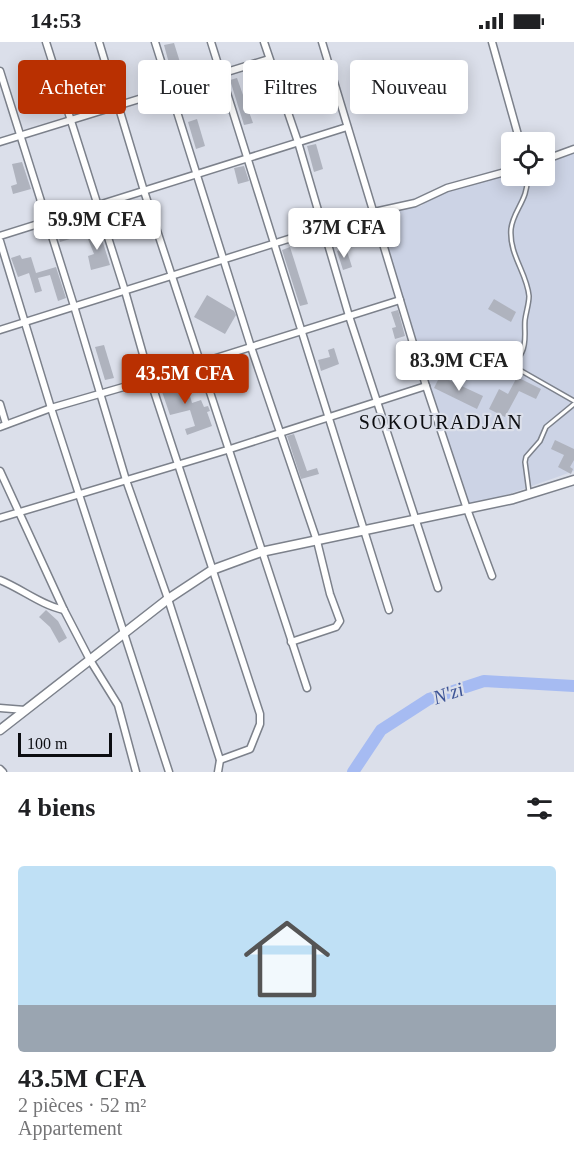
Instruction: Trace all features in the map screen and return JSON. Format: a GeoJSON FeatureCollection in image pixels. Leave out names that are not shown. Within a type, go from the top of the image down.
{"type":"FeatureCollection","features":[{"type":"Feature","properties":{"kind":"main road"},"geometry":{"type":"LineString","coordinates":[[0,730],[168,599],[212,570],[261,552],[467,509],[530,494],[574,480]]}},
{"type":"Feature","properties":{"kind":"street"},"geometry":{"type":"LineString","coordinates":[[46,42],[125,291],[150,379],[261,719],[250,749],[220,760]]}},
{"type":"Feature","properties":{"kind":"street"},"geometry":{"type":"LineString","coordinates":[[99,42],[105,60]]}},
{"type":"Feature","properties":{"kind":"street"},"geometry":{"type":"LineString","coordinates":[[155,42],[161,60]]}},
{"type":"Feature","properties":{"kind":"street"},"geometry":{"type":"LineString","coordinates":[[211,42],[216,60]]}},
{"type":"Feature","properties":{"kind":"street"},"geometry":{"type":"LineString","coordinates":[[264,42],[298,142],[349,316],[438,588]]}},
{"type":"Feature","properties":{"kind":"street"},"geometry":{"type":"LineString","coordinates":[[322,42],[426,386],[492,576]]}},
{"type":"Feature","properties":{"kind":"street"},"geometry":{"type":"LineString","coordinates":[[492,42],[517,132]]}},
{"type":"Feature","properties":{"kind":"street"},"geometry":{"type":"LineString","coordinates":[[231,71],[269,59]]}},
{"type":"Feature","properties":{"kind":"street"},"geometry":{"type":"LineString","coordinates":[[0,71],[75,306],[126,480],[168,599],[220,760],[218,772]]}},
{"type":"Feature","properties":{"kind":"street"},"geometry":{"type":"LineString","coordinates":[[231,107],[389,610]]}},
{"type":"Feature","properties":{"kind":"street"},"geometry":{"type":"LineString","coordinates":[[0,142],[87,114]]}},
{"type":"Feature","properties":{"kind":"street"},"geometry":{"type":"LineString","coordinates":[[121,114],[227,450],[307,688]]}},
{"type":"Feature","properties":{"kind":"street"},"geometry":{"type":"LineString","coordinates":[[178,114],[251,347],[317,541],[330,594],[340,621],[336,627],[291,642]]}},
{"type":"Feature","properties":{"kind":"street"},"geometry":{"type":"LineString","coordinates":[[169,772],[51,408],[0,239],[47,221],[347,127]]}},
{"type":"Feature","properties":{"kind":"street"},"geometry":{"type":"LineString","coordinates":[[555,156],[574,149]]}},
{"type":"Feature","properties":{"kind":"street"},"geometry":{"type":"LineString","coordinates":[[0,330],[374,212],[415,203],[447,188],[501,173]]}},
{"type":"Feature","properties":{"kind":"street"},"geometry":{"type":"LineString","coordinates":[[0,404],[3,426],[51,408],[400,300]]}},
{"type":"Feature","properties":{"kind":"street"},"geometry":{"type":"LineString","coordinates":[[0,519],[426,386]]}},
{"type":"Feature","properties":{"kind":"street"},"geometry":{"type":"LineString","coordinates":[[0,471],[64,610],[90,660],[118,705],[136,772]]}},
{"type":"Feature","properties":{"kind":"street"},"geometry":{"type":"LineString","coordinates":[[0,580],[19,588],[50,607],[64,610]]}},
{"type":"Feature","properties":{"kind":"street"},"geometry":{"type":"LineString","coordinates":[[0,708],[25,710]]}},
{"type":"Feature","properties":{"kind":"lane"},"geometry":{"type":"LineString","coordinates":[[526,186],[524,198],[511,229],[515,257],[525,278],[529,296],[525,341],[516,364],[518,369],[574,403],[546,427],[540,441],[526,457],[530,494]]}},
{"type":"Feature","properties":{"kind":"shaded area"},"geometry":{"type":"Polygon","coordinates":[[[574,149],[574,471],[467,509],[374,212],[421,206],[440,191],[501,173],[501,186],[555,186],[555,156],[574,149]]]}},
{"type":"Feature","properties":{"kind":"building"},"geometry":{"type":"Polygon","coordinates":[[[174,43],[179,60],[168,60],[164,45],[174,43]]]}},
{"type":"Feature","properties":{"kind":"building"},"geometry":{"type":"Polygon","coordinates":[[[237,78],[243,95],[243,114],[250,114],[253,123],[244,125],[231,80],[237,78]]]}},
{"type":"Feature","properties":{"kind":"building"},"geometry":{"type":"Polygon","coordinates":[[[197,119],[205,146],[196,149],[188,122],[197,119]]]}},
{"type":"Feature","properties":{"kind":"building"},"geometry":{"type":"Polygon","coordinates":[[[316,144],[323,169],[314,172],[307,146],[316,144]]]}},
{"type":"Feature","properties":{"kind":"building"},"geometry":{"type":"Polygon","coordinates":[[[22,162],[31,189],[13,194],[11,186],[17,184],[12,164],[22,162]]]}},
{"type":"Feature","properties":{"kind":"building"},"geometry":{"type":"Polygon","coordinates":[[[244,166],[249,181],[238,184],[234,168],[244,166]]]}},
{"type":"Feature","properties":{"kind":"building"},"geometry":{"type":"Polygon","coordinates":[[[66,222],[70,239],[60,242],[55,225],[66,222]]]}},
{"type":"Feature","properties":{"kind":"building"},"geometry":{"type":"Polygon","coordinates":[[[99,230],[110,265],[91,270],[88,256],[94,254],[86,234],[99,230]]]}},
{"type":"Feature","properties":{"kind":"building"},"geometry":{"type":"Polygon","coordinates":[[[290,247],[308,304],[300,306],[282,250],[290,247]]]}},
{"type":"Feature","properties":{"kind":"building"},"geometry":{"type":"Polygon","coordinates":[[[346,248],[352,267],[343,270],[337,251],[346,248]]]}},
{"type":"Feature","properties":{"kind":"building"},"geometry":{"type":"Polygon","coordinates":[[[20,255],[22,259],[31,257],[36,273],[56,267],[66,298],[58,301],[50,275],[38,278],[42,291],[35,293],[29,273],[18,277],[11,258],[20,255]]]}},
{"type":"Feature","properties":{"kind":"building"},"geometry":{"type":"Polygon","coordinates":[[[207,295],[234,311],[236,315],[225,334],[194,317],[207,295]]]}},
{"type":"Feature","properties":{"kind":"building"},"geometry":{"type":"Polygon","coordinates":[[[494,299],[516,312],[511,322],[488,309],[494,299]]]}},
{"type":"Feature","properties":{"kind":"building"},"geometry":{"type":"Polygon","coordinates":[[[398,310],[405,336],[395,339],[392,328],[396,327],[391,312],[398,310]]]}},
{"type":"Feature","properties":{"kind":"building"},"geometry":{"type":"Polygon","coordinates":[[[104,345],[114,378],[105,380],[95,347],[104,345]]]}},
{"type":"Feature","properties":{"kind":"building"},"geometry":{"type":"Polygon","coordinates":[[[334,348],[339,364],[321,371],[318,360],[330,357],[328,350],[334,348]]]}},
{"type":"Feature","properties":{"kind":"building"},"geometry":{"type":"Polygon","coordinates":[[[176,376],[181,391],[188,389],[192,403],[201,400],[204,407],[208,406],[210,411],[207,412],[212,426],[187,435],[185,429],[195,426],[190,410],[170,415],[159,383],[176,376]]]}},
{"type":"Feature","properties":{"kind":"building"},"geometry":{"type":"Polygon","coordinates":[[[440,376],[483,396],[477,409],[434,388],[440,376]]]}},
{"type":"Feature","properties":{"kind":"building"},"geometry":{"type":"Polygon","coordinates":[[[517,377],[541,389],[536,399],[519,391],[505,417],[489,409],[499,389],[508,394],[517,377]]]}},
{"type":"Feature","properties":{"kind":"building"},"geometry":{"type":"Polygon","coordinates":[[[294,434],[307,471],[317,468],[319,474],[301,479],[287,436],[294,434]]]}},
{"type":"Feature","properties":{"kind":"building"},"geometry":{"type":"Polygon","coordinates":[[[555,440],[574,449],[574,460],[570,467],[573,469],[571,474],[558,467],[564,455],[551,449],[555,440]]]}},
{"type":"Feature","properties":{"kind":"building"},"geometry":{"type":"Polygon","coordinates":[[[46,610],[58,621],[67,638],[59,643],[50,627],[39,617],[46,610]]]}},
{"type":"Feature","properties":{"kind":"waterway","name":"N'zi"},"geometry":{"type":"LineString","coordinates":[[353,772],[381,730],[429,699],[484,681],[574,686]]}},
{"type":"Feature","properties":{"kind":"district","name":"SOKOURADJAN"},"geometry":{"type":"Point","coordinates":[441,422]}}]}
